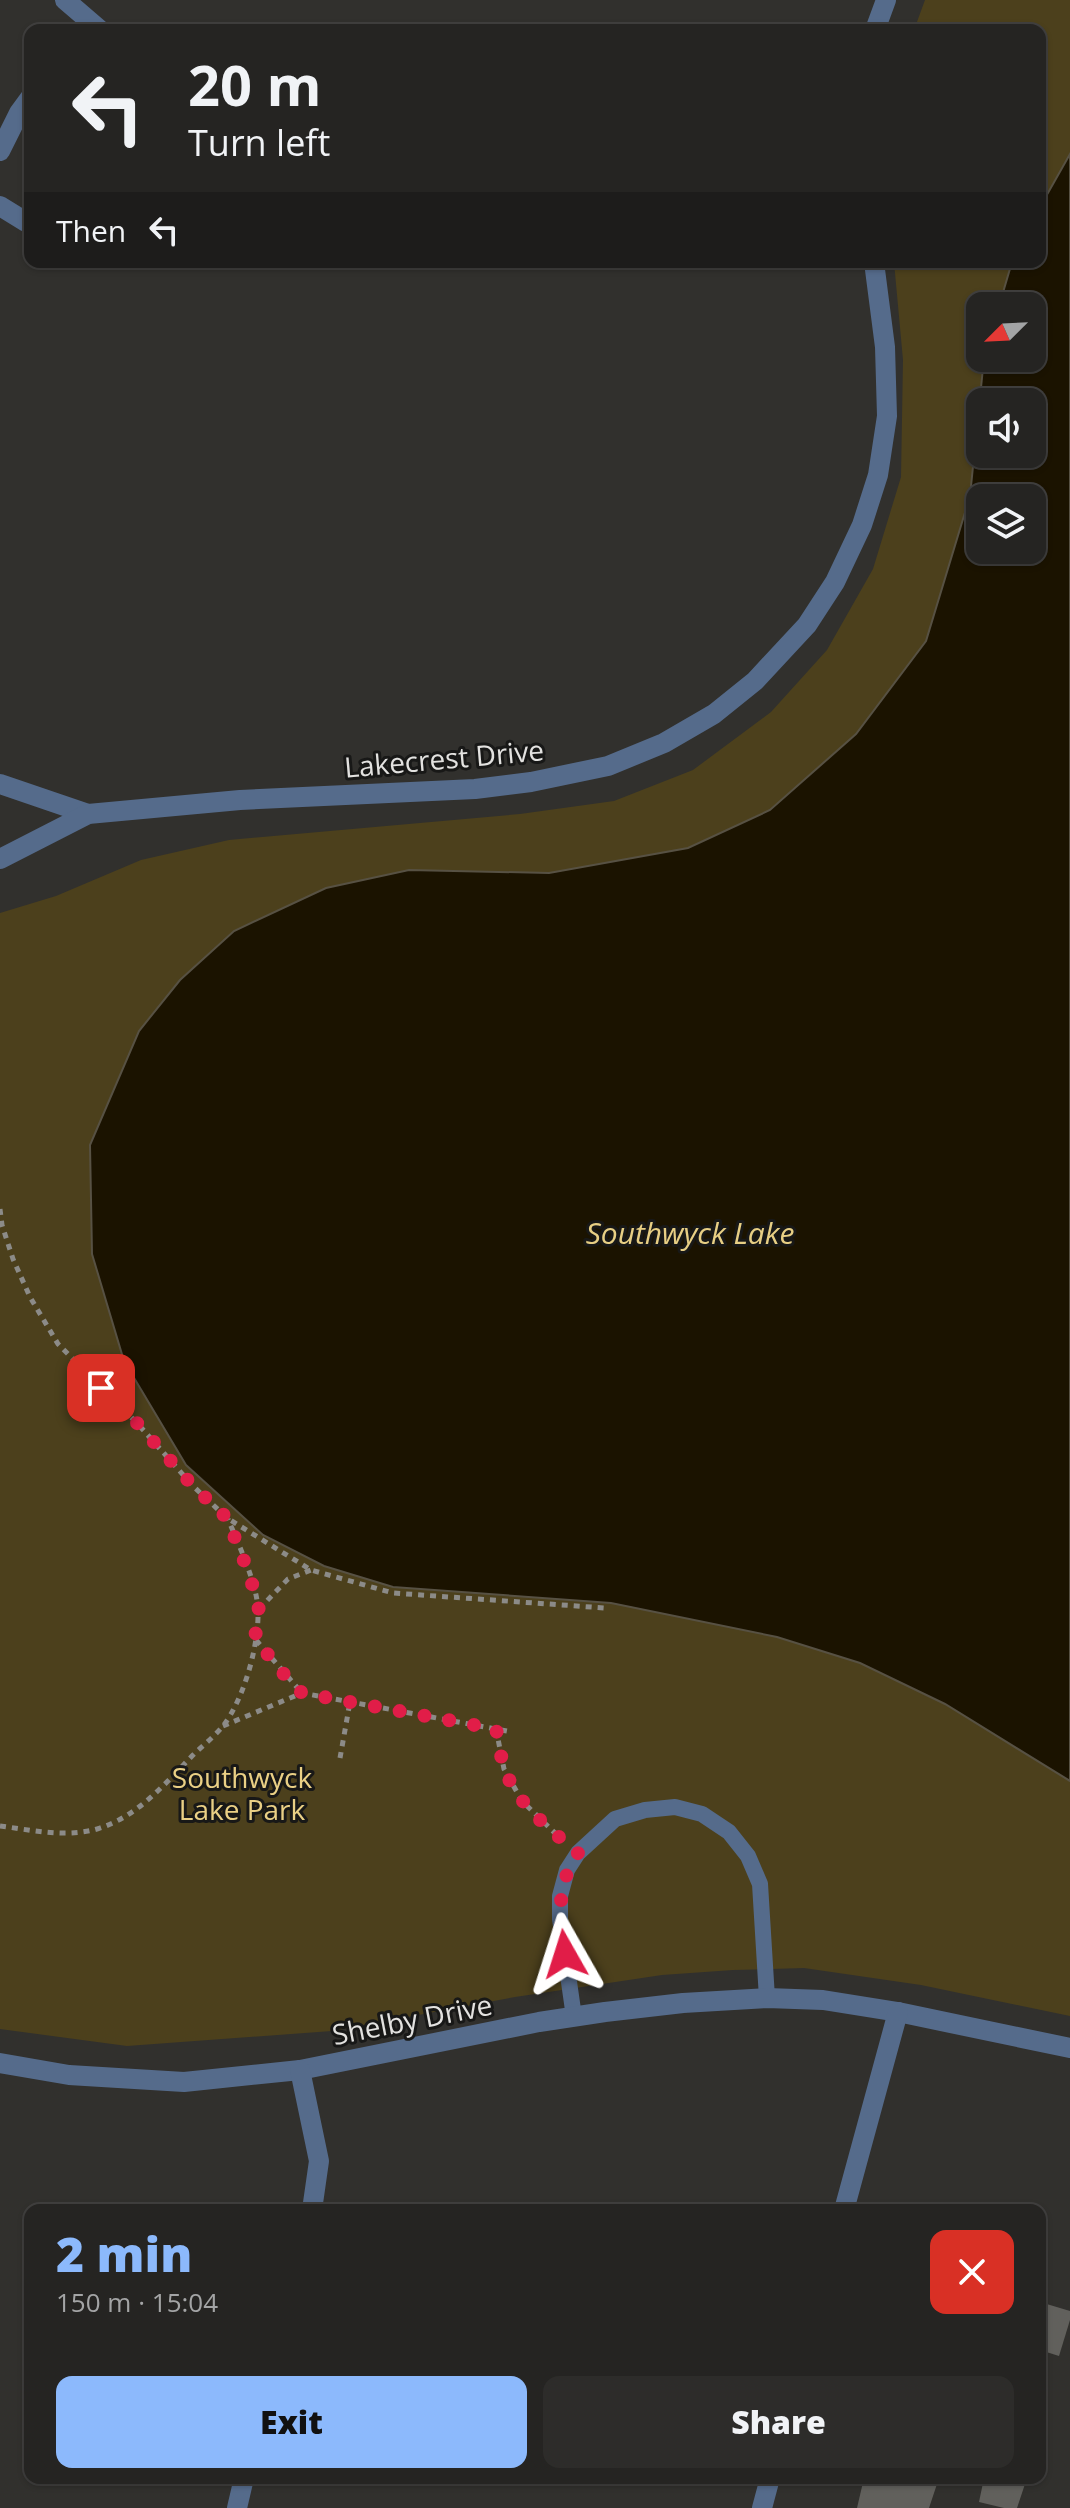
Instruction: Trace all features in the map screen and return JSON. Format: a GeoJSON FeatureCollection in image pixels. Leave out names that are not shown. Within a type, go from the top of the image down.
{"type":"FeatureCollection","features":[{"type":"Feature","properties":{"kind":"street"},"geometry":{"type":"LineString","coordinates":[[65,0],[86,24]]}},
{"type":"Feature","properties":{"kind":"street"},"geometry":{"type":"LineString","coordinates":[[877,24],[886,0]]}},
{"type":"Feature","properties":{"kind":"street"},"geometry":{"type":"LineString","coordinates":[[0,151],[24,106]]}},
{"type":"Feature","properties":{"kind":"street"},"geometry":{"type":"LineString","coordinates":[[0,206],[24,221]]}},
{"type":"Feature","properties":{"kind":"street","name":"Lakecrest Drive"},"geometry":{"type":"LineString","coordinates":[[0,859],[88,814],[240,800],[475,789],[531,782],[608,766],[664,743],[714,714],[755,681],[807,625],[835,582],[862,525],[878,475],[887,416],[885,347],[875,268]]}},
{"type":"Feature","properties":{"kind":"street","name":"Lakecrest Drive"},"geometry":{"type":"LineString","coordinates":[[0,784],[88,814]]}},
{"type":"Feature","properties":{"kind":"street","name":"Shelby Drive"},"geometry":{"type":"LineString","coordinates":[[0,2063],[69,2075],[184,2082],[300,2070],[539,2022],[683,2003],[767,1998],[823,2000],[898,2012],[1070,2048]]}},
{"type":"Feature","properties":{"kind":"street"},"geometry":{"type":"LineString","coordinates":[[846,2204],[898,2012]]}},
{"type":"Feature","properties":{"kind":"street"},"geometry":{"type":"LineString","coordinates":[[300,2070],[319,2161],[313,2204]]}},
{"type":"Feature","properties":{"kind":"street"},"geometry":{"type":"LineString","coordinates":[[237,2508],[243,2484]]}},
{"type":"Feature","properties":{"kind":"street"},"geometry":{"type":"LineString","coordinates":[[762,2508],[768,2484]]}},
{"type":"Feature","properties":{"kind":"lane"},"geometry":{"type":"LineString","coordinates":[[574,2017],[560,1919],[560,1896],[567,1870],[578,1853],[615,1819],[645,1810],[675,1807],[702,1814],[729,1832],[748,1856],[760,1884],[767,1998]]}},
{"type":"Feature","properties":{"kind":"path"},"geometry":{"type":"LineString","coordinates":[[0,1209],[13,1259],[30,1297],[58,1344],[227,1518],[311,1570],[393,1593],[605,1608]]}},
{"type":"Feature","properties":{"kind":"path"},"geometry":{"type":"LineString","coordinates":[[0,1826],[61,1834],[95,1829],[129,1815],[164,1786],[223,1726],[251,1663],[259,1610],[250,1576],[227,1518]]}},
{"type":"Feature","properties":{"kind":"path"},"geometry":{"type":"LineString","coordinates":[[259,1610],[288,1579],[311,1570]]}},
{"type":"Feature","properties":{"kind":"path"},"geometry":{"type":"LineString","coordinates":[[255,1638],[302,1693]]}},
{"type":"Feature","properties":{"kind":"path"},"geometry":{"type":"LineString","coordinates":[[223,1726],[302,1693],[512,1732]]}},
{"type":"Feature","properties":{"kind":"path"},"geometry":{"type":"LineString","coordinates":[[340,1758],[350,1702]]}},
{"type":"Feature","properties":{"kind":"path"},"geometry":{"type":"LineString","coordinates":[[496,1729],[504,1769],[522,1801],[578,1853]]}},
{"type":"Feature","properties":{"kind":"green space"},"geometry":{"type":"Polygon","coordinates":[[[925,0],[1070,0],[1070,154],[1046,196],[1046,24],[916,24],[925,0]]]}},
{"type":"Feature","properties":{"kind":"green space","name":"Southwyck Lake Park"},"geometry":{"type":"Polygon","coordinates":[[[895,268],[1010,268],[1003,292],[966,292],[966,372],[983,372],[981,388],[966,388],[966,468],[973,468],[971,484],[966,484],[966,509],[926,641],[856,734],[770,810],[688,848],[549,873],[409,870],[124,1361],[186,1465],[263,1535],[324,1566],[393,1587],[609,1602],[777,1637],[860,1663],[945,1704],[1070,1781],[1070,2016],[921,1985],[804,1968],[662,1975],[515,1997],[332,2031],[127,2046],[0,2029],[0,913],[56,896],[141,860],[229,840],[520,814],[614,801],[693,770],[771,712],[827,650],[873,569],[901,477],[903,360],[895,268]]]}},
{"type":"Feature","properties":{"kind":"water","name":"Southwyck Lake"},"geometry":{"type":"Polygon","coordinates":[[[1070,154],[1070,1781],[945,1704],[860,1663],[777,1637],[611,1603],[393,1587],[324,1566],[263,1535],[186,1465],[124,1361],[92,1254],[90,1145],[139,1031],[180,980],[234,931],[326,888],[409,870],[549,873],[688,848],[770,810],[856,734],[926,641],[966,509],[966,564],[1046,564],[1046,484],[971,484],[973,468],[1046,468],[1046,388],[981,388],[983,372],[1046,372],[1046,292],[1003,292],[1010,268],[1046,268],[1046,196],[1070,154]]]}},
{"type":"Feature","properties":{"kind":"building"},"geometry":{"type":"Polygon","coordinates":[[[1046,2304],[1070,2311],[1059,2356],[1046,2352],[1046,2304]]]}},
{"type":"Feature","properties":{"kind":"building"},"geometry":{"type":"Polygon","coordinates":[[[863,2484],[937,2484],[929,2508],[857,2508],[863,2484]]]}},
{"type":"Feature","properties":{"kind":"building"},"geometry":{"type":"Polygon","coordinates":[[[983,2484],[1025,2484],[1017,2508],[979,2502],[983,2484]]]}},
{"type":"Feature","properties":{"kind":"route"},"geometry":{"type":"LineString","coordinates":[[101,1388],[227,1518],[250,1576],[259,1610],[255,1638],[302,1693],[496,1729],[504,1769],[522,1801],[578,1853],[567,1870],[560,1896],[565,1954]]}}]}
